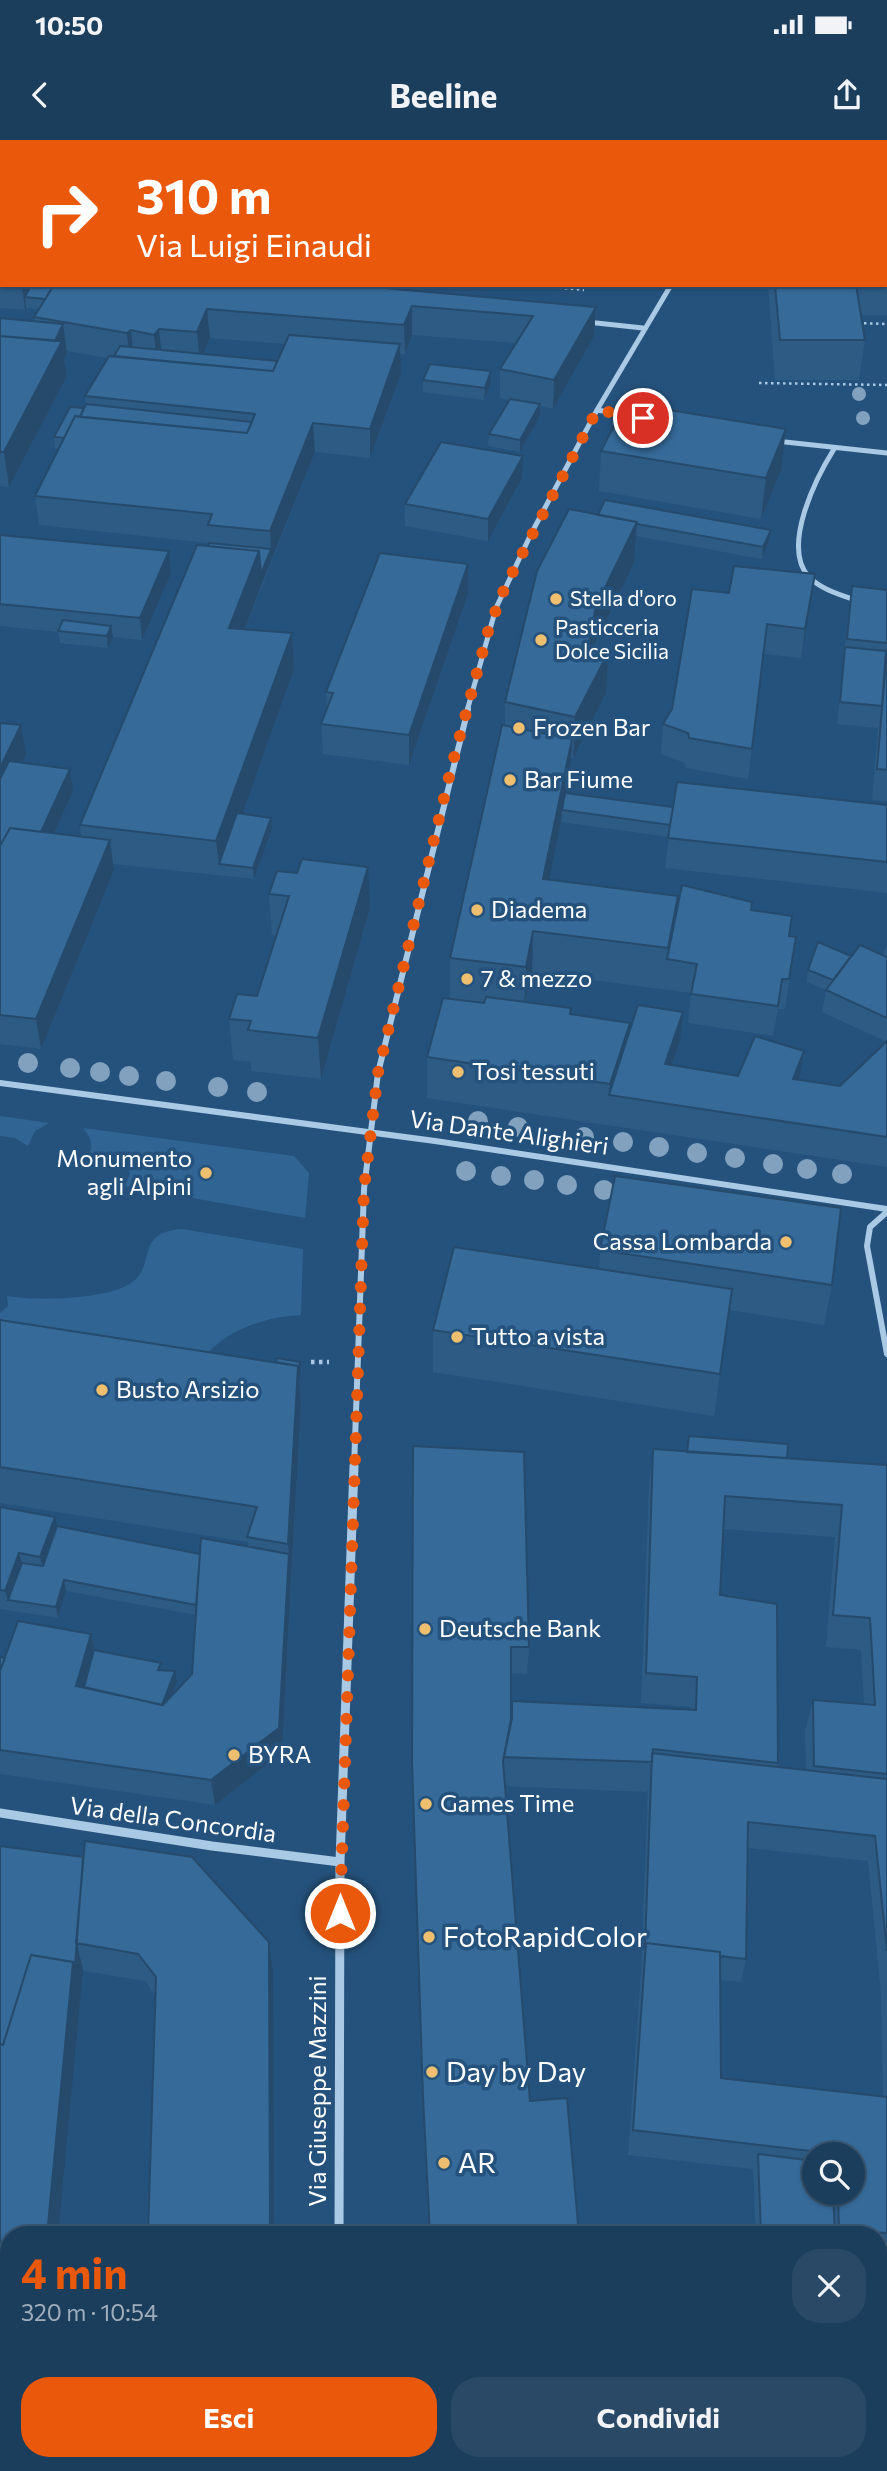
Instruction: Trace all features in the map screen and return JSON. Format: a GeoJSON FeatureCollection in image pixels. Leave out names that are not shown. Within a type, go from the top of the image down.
{"type":"FeatureCollection","features":[{"type":"Feature","properties":{"kind":"street","name":"Via Giuseppe Mazzini"},"geometry":{"type":"LineString","coordinates":[[339,2226],[340,1862],[361,1265],[370,1133],[378,1073],[451,769],[489,628],[505,587],[597,410],[643,328],[670,287]]}},
{"type":"Feature","properties":{"kind":"street"},"geometry":{"type":"LineString","coordinates":[[576,321],[643,328]]}},
{"type":"Feature","properties":{"kind":"street"},"geometry":{"type":"LineString","coordinates":[[597,410],[638,418]]}},
{"type":"Feature","properties":{"kind":"street"},"geometry":{"type":"LineString","coordinates":[[770,440],[887,453]]}},
{"type":"Feature","properties":{"kind":"street"},"geometry":{"type":"LineString","coordinates":[[834,449],[826,462],[798,536],[796,550],[807,576],[844,597],[867,604]]}},
{"type":"Feature","properties":{"kind":"street","name":"Via Dante Alighieri"},"geometry":{"type":"LineString","coordinates":[[0,1083],[370,1133],[887,1210]]}},
{"type":"Feature","properties":{"kind":"street"},"geometry":{"type":"LineString","coordinates":[[887,1210],[870,1227],[867,1246],[887,1354]]}},
{"type":"Feature","properties":{"kind":"street","name":"Via della Concordia"},"geometry":{"type":"LineString","coordinates":[[0,1813],[212,1846],[340,1862]]}},
{"type":"Feature","properties":{"kind":"path"},"geometry":{"type":"LineString","coordinates":[[552,287],[597,291]]}},
{"type":"Feature","properties":{"kind":"path"},"geometry":{"type":"LineString","coordinates":[[855,312],[857,323],[887,324]]}},
{"type":"Feature","properties":{"kind":"path"},"geometry":{"type":"LineString","coordinates":[[759,383],[887,385]]}},
{"type":"Feature","properties":{"kind":"path"},"geometry":{"type":"LineString","coordinates":[[311,1362],[334,1362]]}},
{"type":"Feature","properties":{"kind":"shaded area"},"geometry":{"type":"Polygon","coordinates":[[[0,1116],[49,1123],[35,1131],[28,1146],[15,1138],[0,1136],[0,1116]]]}},
{"type":"Feature","properties":{"kind":"shaded area"},"geometry":{"type":"Polygon","coordinates":[[[83,1128],[294,1156],[309,1173],[305,1218],[125,1186],[130,1174],[124,1161],[108,1155],[87,1160],[91,1143],[83,1128]]]}},
{"type":"Feature","properties":{"kind":"shaded area"},"geometry":{"type":"Polygon","coordinates":[[[182,1229],[303,1249],[301,1315],[272,1319],[232,1334],[209,1351],[200,1362],[0,1320],[0,1313],[8,1306],[7,1296],[71,1298],[120,1289],[139,1276],[151,1243],[157,1237],[182,1229]]]}},
{"type":"Feature","properties":{"kind":"building"},"geometry":{"type":"Polygon","coordinates":[[[30,287],[53,287],[45,299],[25,297],[30,287]]]}},
{"type":"Feature","properties":{"kind":"building"},"geometry":{"type":"Polygon","coordinates":[[[53,287],[372,287],[596,307],[554,380],[500,369],[533,316],[412,306],[404,325],[207,309],[197,332],[159,329],[154,335],[34,317],[53,287]]]}},
{"type":"Feature","properties":{"kind":"building"},"geometry":{"type":"Polygon","coordinates":[[[775,287],[856,287],[865,340],[780,340],[775,287]]]}},
{"type":"Feature","properties":{"kind":"building"},"geometry":{"type":"Polygon","coordinates":[[[0,318],[63,324],[55,341],[0,336],[0,318]]]}},
{"type":"Feature","properties":{"kind":"building"},"geometry":{"type":"Polygon","coordinates":[[[289,335],[400,344],[370,429],[313,423],[270,531],[208,525],[212,514],[35,496],[75,416],[247,433],[255,414],[85,396],[109,356],[273,371],[289,335]]]}},
{"type":"Feature","properties":{"kind":"building"},"geometry":{"type":"Polygon","coordinates":[[[0,336],[62,341],[4,452],[0,452],[0,336]]]}},
{"type":"Feature","properties":{"kind":"building"},"geometry":{"type":"Polygon","coordinates":[[[120,346],[277,361],[273,371],[114,356],[120,346]]]}},
{"type":"Feature","properties":{"kind":"building"},"geometry":{"type":"Polygon","coordinates":[[[430,364],[491,371],[485,388],[423,380],[430,364]]]}},
{"type":"Feature","properties":{"kind":"building"},"geometry":{"type":"Polygon","coordinates":[[[510,399],[540,404],[520,440],[489,434],[510,399]]]}},
{"type":"Feature","properties":{"kind":"building"},"geometry":{"type":"Polygon","coordinates":[[[626,403],[786,429],[766,478],[601,451],[626,403]]]}},
{"type":"Feature","properties":{"kind":"building"},"geometry":{"type":"Polygon","coordinates":[[[86,404],[252,422],[247,433],[80,417],[86,404]]]}},
{"type":"Feature","properties":{"kind":"building"},"geometry":{"type":"Polygon","coordinates":[[[70,407],[84,408],[80,417],[75,416],[64,438],[54,437],[70,407]]]}},
{"type":"Feature","properties":{"kind":"building"},"geometry":{"type":"Polygon","coordinates":[[[441,442],[523,456],[488,519],[405,504],[441,442]]]}},
{"type":"Feature","properties":{"kind":"building"},"geometry":{"type":"Polygon","coordinates":[[[605,500],[771,530],[763,547],[598,515],[605,500]]]}},
{"type":"Feature","properties":{"kind":"building"},"geometry":{"type":"Polygon","coordinates":[[[569,509],[637,522],[596,606],[588,647],[609,651],[575,717],[505,702],[537,571],[569,509]]]}},
{"type":"Feature","properties":{"kind":"building"},"geometry":{"type":"Polygon","coordinates":[[[0,535],[169,551],[140,618],[0,604],[0,535]]]}},
{"type":"Feature","properties":{"kind":"building"},"geometry":{"type":"Polygon","coordinates":[[[209,543],[271,549],[261,574],[259,551],[208,546],[209,543]]]}},
{"type":"Feature","properties":{"kind":"building"},"geometry":{"type":"Polygon","coordinates":[[[197,545],[259,551],[229,628],[292,633],[216,841],[80,825],[197,545]]]}},
{"type":"Feature","properties":{"kind":"building"},"geometry":{"type":"Polygon","coordinates":[[[380,553],[468,564],[409,735],[321,724],[333,693],[326,692],[380,553]]]}},
{"type":"Feature","properties":{"kind":"building"},"geometry":{"type":"Polygon","coordinates":[[[734,566],[815,574],[805,629],[767,624],[752,749],[689,738],[688,733],[663,724],[672,709],[692,589],[729,593],[734,566]]]}},
{"type":"Feature","properties":{"kind":"building"},"geometry":{"type":"Polygon","coordinates":[[[852,586],[887,590],[887,643],[847,639],[852,586]]]}},
{"type":"Feature","properties":{"kind":"building"},"geometry":{"type":"Polygon","coordinates":[[[63,620],[111,626],[107,636],[58,631],[63,620]]]}},
{"type":"Feature","properties":{"kind":"building"},"geometry":{"type":"Polygon","coordinates":[[[845,647],[886,651],[882,706],[840,702],[845,647]]]}},
{"type":"Feature","properties":{"kind":"building"},"geometry":{"type":"Polygon","coordinates":[[[887,648],[887,770],[877,769],[887,648]]]}},
{"type":"Feature","properties":{"kind":"building"},"geometry":{"type":"Polygon","coordinates":[[[0,723],[21,725],[0,768],[0,723]]]}},
{"type":"Feature","properties":{"kind":"building"},"geometry":{"type":"Polygon","coordinates":[[[502,725],[572,739],[543,879],[678,896],[668,948],[533,931],[526,967],[450,958],[502,725]]]}},
{"type":"Feature","properties":{"kind":"building"},"geometry":{"type":"Polygon","coordinates":[[[9,761],[70,769],[41,832],[10,828],[0,846],[0,779],[9,761]]]}},
{"type":"Feature","properties":{"kind":"building"},"geometry":{"type":"Polygon","coordinates":[[[677,782],[887,805],[887,862],[668,838],[677,782]]]}},
{"type":"Feature","properties":{"kind":"building"},"geometry":{"type":"Polygon","coordinates":[[[565,793],[673,807],[670,825],[562,810],[565,793]]]}},
{"type":"Feature","properties":{"kind":"building"},"geometry":{"type":"Polygon","coordinates":[[[237,813],[271,818],[253,868],[219,864],[237,813]]]}},
{"type":"Feature","properties":{"kind":"building"},"geometry":{"type":"Polygon","coordinates":[[[10,828],[110,840],[36,1019],[0,1015],[0,846],[10,828]]]}},
{"type":"Feature","properties":{"kind":"building"},"geometry":{"type":"Polygon","coordinates":[[[302,859],[368,867],[318,1038],[248,1030],[251,1021],[229,1019],[237,994],[257,996],[289,896],[269,894],[277,871],[297,873],[302,859]]]}},
{"type":"Feature","properties":{"kind":"building"},"geometry":{"type":"Polygon","coordinates":[[[682,885],[752,902],[751,910],[792,916],[789,936],[796,937],[789,979],[782,979],[778,1006],[691,994],[697,964],[667,959],[682,885]]]}},
{"type":"Feature","properties":{"kind":"building"},"geometry":{"type":"Polygon","coordinates":[[[818,942],[851,956],[833,980],[808,970],[818,942]]]}},
{"type":"Feature","properties":{"kind":"building"},"geometry":{"type":"Polygon","coordinates":[[[860,945],[887,957],[887,1018],[826,990],[860,945]]]}},
{"type":"Feature","properties":{"kind":"building"},"geometry":{"type":"Polygon","coordinates":[[[486,997],[571,1008],[570,1014],[630,1023],[610,1084],[427,1057],[443,998],[484,1003],[486,997]]]}},
{"type":"Feature","properties":{"kind":"building"},"geometry":{"type":"Polygon","coordinates":[[[638,1005],[683,1012],[665,1064],[738,1076],[755,1036],[804,1051],[793,1079],[840,1086],[887,1041],[887,1137],[609,1095],[638,1005]]]}},
{"type":"Feature","properties":{"kind":"building"},"geometry":{"type":"Polygon","coordinates":[[[615,1176],[841,1208],[832,1285],[600,1250],[615,1176]]]}},
{"type":"Feature","properties":{"kind":"building"},"geometry":{"type":"Polygon","coordinates":[[[454,1247],[732,1289],[720,1374],[433,1330],[454,1247]]]}},
{"type":"Feature","properties":{"kind":"building"},"geometry":{"type":"Polygon","coordinates":[[[0,1320],[298,1366],[288,1544],[247,1537],[257,1507],[0,1467],[0,1320]]]}},
{"type":"Feature","properties":{"kind":"building"},"geometry":{"type":"Polygon","coordinates":[[[277,1358],[300,1362],[299,1368],[276,1362],[277,1358]]]}},
{"type":"Feature","properties":{"kind":"building"},"geometry":{"type":"Polygon","coordinates":[[[689,1436],[788,1444],[787,1458],[687,1452],[689,1436]]]}},
{"type":"Feature","properties":{"kind":"building"},"geometry":{"type":"Polygon","coordinates":[[[413,1446],[524,1452],[529,1647],[511,1647],[511,1719],[503,1761],[530,2101],[567,2098],[578,2226],[430,2226],[412,1761],[413,1446]]]}},
{"type":"Feature","properties":{"kind":"building"},"geometry":{"type":"Polygon","coordinates":[[[653,1449],[887,1465],[887,1774],[814,1766],[813,1700],[875,1705],[870,1618],[833,1615],[842,1505],[725,1496],[720,1595],[777,1604],[778,1763],[653,1749],[652,1762],[504,1757],[512,1718],[512,1701],[696,1710],[697,1677],[646,1673],[653,1449]]]}},
{"type":"Feature","properties":{"kind":"building"},"geometry":{"type":"Polygon","coordinates":[[[0,1507],[55,1517],[40,1557],[19,1553],[5,1591],[0,1590],[0,1507]]]}},
{"type":"Feature","properties":{"kind":"building"},"geometry":{"type":"Polygon","coordinates":[[[57,1526],[200,1554],[196,1605],[64,1580],[56,1607],[8,1600],[22,1563],[43,1566],[57,1526]]]}},
{"type":"Feature","properties":{"kind":"building"},"geometry":{"type":"Polygon","coordinates":[[[201,1538],[289,1554],[279,1728],[211,1780],[0,1750],[0,1671],[18,1621],[91,1634],[76,1686],[163,1705],[192,1674],[201,1538]]]}},
{"type":"Feature","properties":{"kind":"building"},"geometry":{"type":"Polygon","coordinates":[[[94,1650],[161,1663],[158,1670],[175,1671],[162,1705],[84,1687],[94,1650]]]}},
{"type":"Feature","properties":{"kind":"building"},"geometry":{"type":"Polygon","coordinates":[[[0,1657],[5,1658],[0,1671],[0,1657]]]}},
{"type":"Feature","properties":{"kind":"building"},"geometry":{"type":"Polygon","coordinates":[[[652,1753],[887,1779],[887,1951],[875,1836],[748,1822],[746,1959],[720,1956],[720,1952],[646,1943],[645,1947],[652,1753]]]}},
{"type":"Feature","properties":{"kind":"building"},"geometry":{"type":"Polygon","coordinates":[[[85,1841],[192,1857],[269,1942],[270,2226],[148,2226],[156,1977],[138,1954],[76,1943],[85,1841]]]}},
{"type":"Feature","properties":{"kind":"building"},"geometry":{"type":"Polygon","coordinates":[[[0,1846],[83,1857],[75,1967],[73,1962],[31,1955],[3,2045],[0,2044],[0,1846]]]}},
{"type":"Feature","properties":{"kind":"building"},"geometry":{"type":"Polygon","coordinates":[[[646,1943],[720,1952],[721,2078],[887,2097],[887,2226],[839,2226],[838,2205],[865,2205],[865,2142],[802,2142],[802,2150],[633,2130],[646,1943]]]}},
{"type":"Feature","properties":{"kind":"building"},"geometry":{"type":"Polygon","coordinates":[[[31,1955],[73,1962],[48,2226],[0,2226],[0,2044],[3,2045],[31,1955]]]}},
{"type":"Feature","properties":{"kind":"building"},"geometry":{"type":"Polygon","coordinates":[[[758,2154],[802,2160],[802,2205],[834,2205],[835,2226],[761,2226],[758,2154]]]}},
{"type":"Feature","properties":{"kind":"place","name":"Stella d'oro"},"geometry":{"type":"Point","coordinates":[556,599]}},
{"type":"Feature","properties":{"kind":"place","name":"Pasticceria Dolce Sicilia"},"geometry":{"type":"Point","coordinates":[541,640]}},
{"type":"Feature","properties":{"kind":"place","name":"Frozen Bar"},"geometry":{"type":"Point","coordinates":[519,728]}},
{"type":"Feature","properties":{"kind":"place","name":"Bar Fiume"},"geometry":{"type":"Point","coordinates":[510,780]}},
{"type":"Feature","properties":{"kind":"place","name":"Diadema"},"geometry":{"type":"Point","coordinates":[477,910]}},
{"type":"Feature","properties":{"kind":"place","name":"7 & mezzo"},"geometry":{"type":"Point","coordinates":[467,979]}},
{"type":"Feature","properties":{"kind":"place","name":"Tosi tessuti"},"geometry":{"type":"Point","coordinates":[458,1072]}},
{"type":"Feature","properties":{"kind":"place","name":"Monumento agli Alpini"},"geometry":{"type":"Point","coordinates":[206,1173]}},
{"type":"Feature","properties":{"kind":"place","name":"Cassa Lombarda"},"geometry":{"type":"Point","coordinates":[786,1242]}},
{"type":"Feature","properties":{"kind":"place","name":"Tutto a vista"},"geometry":{"type":"Point","coordinates":[457,1337]}},
{"type":"Feature","properties":{"kind":"place","name":"Busto Arsizio"},"geometry":{"type":"Point","coordinates":[102,1390]}},
{"type":"Feature","properties":{"kind":"place","name":"Deutsche Bank"},"geometry":{"type":"Point","coordinates":[425,1629]}},
{"type":"Feature","properties":{"kind":"place","name":"BYRA"},"geometry":{"type":"Point","coordinates":[234,1755]}},
{"type":"Feature","properties":{"kind":"place","name":"Games Time"},"geometry":{"type":"Point","coordinates":[426,1804]}},
{"type":"Feature","properties":{"kind":"place","name":"FotoRapidColor"},"geometry":{"type":"Point","coordinates":[429,1937]}},
{"type":"Feature","properties":{"kind":"place","name":"Day by Day"},"geometry":{"type":"Point","coordinates":[432,2072]}},
{"type":"Feature","properties":{"kind":"place","name":"AR"},"geometry":{"type":"Point","coordinates":[444,2163]}},
{"type":"Feature","properties":{"kind":"route"},"geometry":{"type":"LineString","coordinates":[[340,1913],[364,1189],[378,1073],[451,769],[496,608],[531,534],[597,410],[643,418]]}}]}
